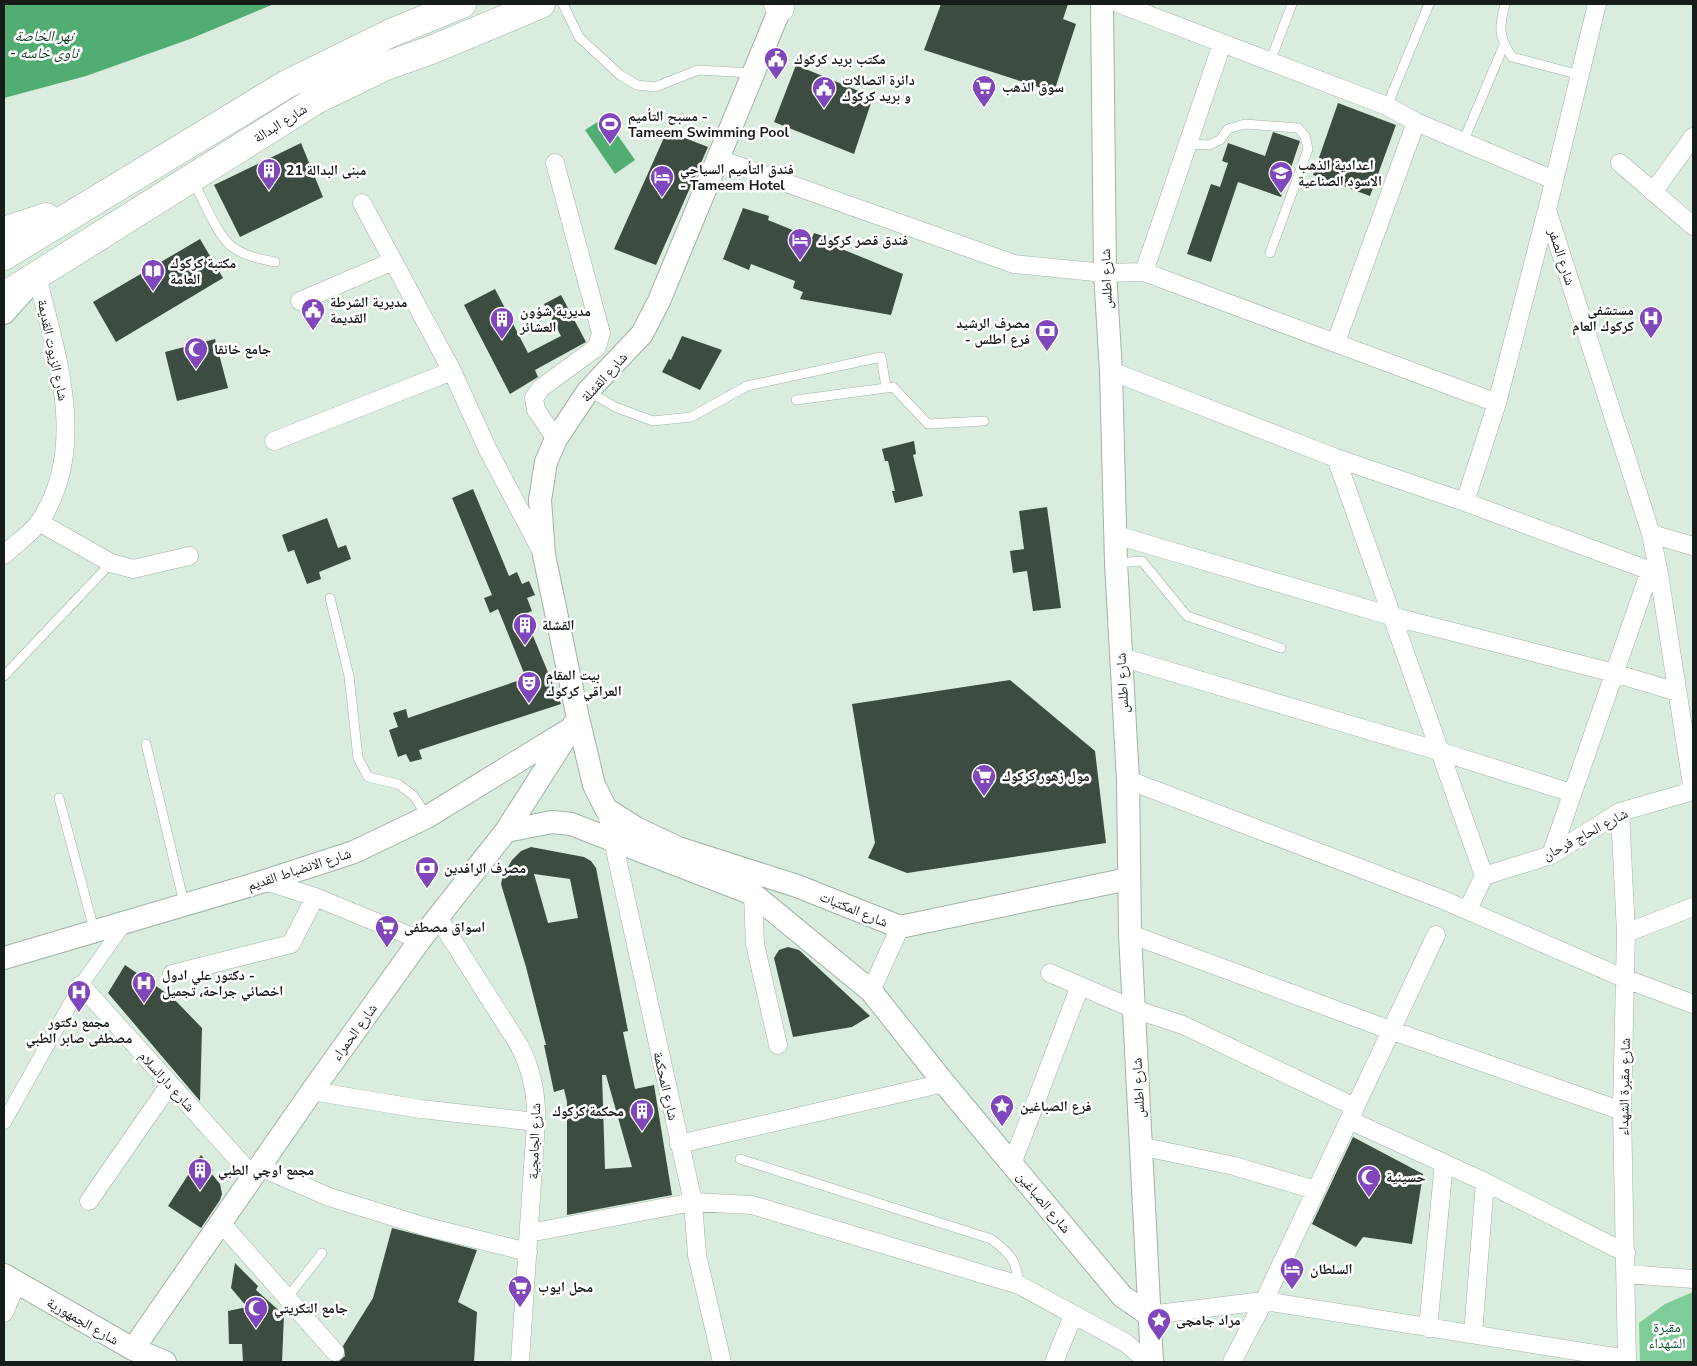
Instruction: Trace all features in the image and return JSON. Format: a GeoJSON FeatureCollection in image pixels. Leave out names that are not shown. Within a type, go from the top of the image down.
{"type":"FeatureCollection","features":[{"type":"Feature","properties":{"kind":"main road"},"geometry":{"type":"LineString","coordinates":[[4,256],[92,200],[286,84],[391,33],[462,4]]}},
{"type":"Feature","properties":{"kind":"main road","name":"شارع البدالة"},"geometry":{"type":"LineString","coordinates":[[4,296],[316,100],[348,83],[541,4]]}},
{"type":"Feature","properties":{"kind":"main road"},"geometry":{"type":"LineString","coordinates":[[4,231],[92,200]]}},
{"type":"Feature","properties":{"kind":"street","name":"شارع اطلس"},"geometry":{"type":"LineString","coordinates":[[1102,4],[1105,273],[1111,371],[1116,563],[1128,780],[1130,934],[1148,1315],[1152,1362]]}},
{"type":"Feature","properties":{"kind":"street"},"geometry":{"type":"LineString","coordinates":[[1120,4],[1387,106],[1416,122],[1554,180]]}},
{"type":"Feature","properties":{"kind":"street","name":"شارع الصفر"},"geometry":{"type":"LineString","coordinates":[[1597,4],[1547,210],[1651,534],[1655,572],[1693,791]]}},
{"type":"Feature","properties":{"kind":"street","name":"شارع القشلة"},"geometry":{"type":"LineString","coordinates":[[602,803],[575,723],[544,555],[540,500],[546,462],[556,439],[588,391],[642,334],[659,301],[755,74],[780,5]]}},
{"type":"Feature","properties":{"kind":"street"},"geometry":{"type":"LineString","coordinates":[[1144,272],[1222,44]]}},
{"type":"Feature","properties":{"kind":"street"},"geometry":{"type":"LineString","coordinates":[[1336,342],[1416,122]]}},
{"type":"Feature","properties":{"kind":"street"},"geometry":{"type":"LineString","coordinates":[[1653,192],[1693,136]]}},
{"type":"Feature","properties":{"kind":"street"},"geometry":{"type":"LineString","coordinates":[[719,159],[1014,264],[1105,273],[1144,272],[1496,403]]}},
{"type":"Feature","properties":{"kind":"street"},"geometry":{"type":"LineString","coordinates":[[555,163],[601,333],[597,347],[541,388],[534,398],[536,410],[556,439]]}},
{"type":"Feature","properties":{"kind":"street"},"geometry":{"type":"LineString","coordinates":[[1620,163],[1693,226]]}},
{"type":"Feature","properties":{"kind":"street"},"geometry":{"type":"LineString","coordinates":[[362,202],[452,371],[488,450],[544,555]]}},
{"type":"Feature","properties":{"kind":"street"},"geometry":{"type":"LineString","coordinates":[[1465,502],[1496,403],[1547,210]]}},
{"type":"Feature","properties":{"kind":"street"},"geometry":{"type":"LineString","coordinates":[[300,301],[393,261]]}},
{"type":"Feature","properties":{"kind":"street"},"geometry":{"type":"LineString","coordinates":[[4,313],[37,276]]}},
{"type":"Feature","properties":{"kind":"street","name":"شارع الزيوت القديمة"},"geometry":{"type":"LineString","coordinates":[[4,555],[39,522],[53,497],[62,465],[67,422],[60,367],[37,276]]}},
{"type":"Feature","properties":{"kind":"street"},"geometry":{"type":"LineString","coordinates":[[274,441],[452,371]]}},
{"type":"Feature","properties":{"kind":"street"},"geometry":{"type":"LineString","coordinates":[[1111,371],[1336,458],[1465,502],[1655,572],[1614,673],[1551,855]]}},
{"type":"Feature","properties":{"kind":"street"},"geometry":{"type":"LineString","coordinates":[[1336,458],[1484,876],[1468,909]]}},
{"type":"Feature","properties":{"kind":"street"},"geometry":{"type":"LineString","coordinates":[[39,522],[111,563],[133,569],[189,556]]}},
{"type":"Feature","properties":{"kind":"street"},"geometry":{"type":"LineString","coordinates":[[1651,534],[1693,546]]}},
{"type":"Feature","properties":{"kind":"street"},"geometry":{"type":"LineString","coordinates":[[1116,535],[1391,616],[1614,673],[1677,692]]}},
{"type":"Feature","properties":{"kind":"street"},"geometry":{"type":"LineString","coordinates":[[1121,657],[1439,751],[1572,793]]}},
{"type":"Feature","properties":{"kind":"street","name":"شارع الانضباط القديم"},"geometry":{"type":"LineString","coordinates":[[4,958],[127,920],[265,882],[354,852],[427,817],[575,723]]}},
{"type":"Feature","properties":{"kind":"street","name":"شارع الحمراء"},"geometry":{"type":"LineString","coordinates":[[130,1356],[312,1091],[437,916],[506,830],[575,723]]}},
{"type":"Feature","properties":{"kind":"street"},"geometry":{"type":"LineString","coordinates":[[1128,780],[1468,909],[1626,979],[1693,1004]]}},
{"type":"Feature","properties":{"kind":"street","name":"شارع الحاج فرحان"},"geometry":{"type":"LineString","coordinates":[[1484,876],[1551,855],[1620,812],[1693,791]]}},
{"type":"Feature","properties":{"kind":"street","name":"شارع المحكمة"},"geometry":{"type":"LineString","coordinates":[[602,803],[693,1202],[697,1255],[722,1362]]}},
{"type":"Feature","properties":{"kind":"street","name":"شارع المكتبات"},"geometry":{"type":"LineString","coordinates":[[602,803],[636,828],[678,848],[797,886],[900,927],[1128,879]]}},
{"type":"Feature","properties":{"kind":"street","name":"شارع مقبرة الشهداء"},"geometry":{"type":"LineString","coordinates":[[1620,812],[1626,933],[1622,1111],[1627,1361]]}},
{"type":"Feature","properties":{"kind":"street"},"geometry":{"type":"LineString","coordinates":[[506,830],[552,822],[571,824],[753,894],[871,991],[944,1083],[679,1144]]}},
{"type":"Feature","properties":{"kind":"street"},"geometry":{"type":"LineString","coordinates":[[265,882],[315,897],[420,940]]}},
{"type":"Feature","properties":{"kind":"street"},"geometry":{"type":"LineString","coordinates":[[753,894],[755,944],[778,1045]]}},
{"type":"Feature","properties":{"kind":"street"},"geometry":{"type":"LineString","coordinates":[[172,974],[291,944],[315,897]]}},
{"type":"Feature","properties":{"kind":"street"},"geometry":{"type":"LineString","coordinates":[[1626,933],[1693,907]]}},
{"type":"Feature","properties":{"kind":"street","name":"شارع الجامجية"},"geometry":{"type":"LineString","coordinates":[[437,916],[526,1059],[535,1090],[536,1122],[520,1362]]}},
{"type":"Feature","properties":{"kind":"street"},"geometry":{"type":"LineString","coordinates":[[4,1122],[81,985],[127,920]]}},
{"type":"Feature","properties":{"kind":"street"},"geometry":{"type":"LineString","coordinates":[[871,991],[900,927]]}},
{"type":"Feature","properties":{"kind":"street"},"geometry":{"type":"LineString","coordinates":[[1130,934],[1390,1030],[1622,1111]]}},
{"type":"Feature","properties":{"kind":"street"},"geometry":{"type":"LineString","coordinates":[[1232,1362],[1264,1301],[1436,934]]}},
{"type":"Feature","properties":{"kind":"street"},"geometry":{"type":"LineString","coordinates":[[1050,973],[1134,1010],[1183,1025],[1444,1163],[1626,1253]]}},
{"type":"Feature","properties":{"kind":"street","name":"شارع دارالسلام"},"geometry":{"type":"LineString","coordinates":[[81,985],[170,1084],[257,1171]]}},
{"type":"Feature","properties":{"kind":"street"},"geometry":{"type":"LineString","coordinates":[[1012,1164],[1080,986]]}},
{"type":"Feature","properties":{"kind":"street","name":"شارع الصباغين"},"geometry":{"type":"LineString","coordinates":[[944,1083],[1122,1296],[1148,1315]]}},
{"type":"Feature","properties":{"kind":"street"},"geometry":{"type":"LineString","coordinates":[[89,1201],[170,1084]]}},
{"type":"Feature","properties":{"kind":"street"},"geometry":{"type":"LineString","coordinates":[[312,1091],[421,1109],[536,1122]]}},
{"type":"Feature","properties":{"kind":"street"},"geometry":{"type":"LineString","coordinates":[[1140,1146],[1234,1166],[1315,1190]]}},
{"type":"Feature","properties":{"kind":"street"},"geometry":{"type":"LineString","coordinates":[[1428,1328],[1444,1163]]}},
{"type":"Feature","properties":{"kind":"street"},"geometry":{"type":"LineString","coordinates":[[257,1171],[329,1197],[423,1226],[528,1252]]}},
{"type":"Feature","properties":{"kind":"street"},"geometry":{"type":"LineString","coordinates":[[1472,1334],[1484,1182]]}},
{"type":"Feature","properties":{"kind":"street"},"geometry":{"type":"LineString","coordinates":[[529,1232],[693,1202],[752,1205],[1019,1284],[1073,1316],[1126,1343],[1148,1362]]}},
{"type":"Feature","properties":{"kind":"street"},"geometry":{"type":"LineString","coordinates":[[222,1224],[335,1352]]}},
{"type":"Feature","properties":{"kind":"street"},"geometry":{"type":"LineString","coordinates":[[1626,1274],[1693,1279]]}},
{"type":"Feature","properties":{"kind":"street"},"geometry":{"type":"LineString","coordinates":[[4,1313],[10,1279]]}},
{"type":"Feature","properties":{"kind":"street","name":"شارع الجمهورية"},"geometry":{"type":"LineString","coordinates":[[10,1279],[130,1356],[165,1362]]}},
{"type":"Feature","properties":{"kind":"street"},"geometry":{"type":"LineString","coordinates":[[1148,1315],[1264,1301],[1627,1361]]}},
{"type":"Feature","properties":{"kind":"street"},"geometry":{"type":"LineString","coordinates":[[1054,1362],[1073,1316]]}},
{"type":"Feature","properties":{"kind":"lane"},"geometry":{"type":"LineString","coordinates":[[563,4],[579,37],[620,76],[637,85],[656,87],[698,70],[755,74]]}},
{"type":"Feature","properties":{"kind":"lane"},"geometry":{"type":"LineString","coordinates":[[1270,62],[1292,4]]}},
{"type":"Feature","properties":{"kind":"lane"},"geometry":{"type":"LineString","coordinates":[[1387,106],[1429,4]]}},
{"type":"Feature","properties":{"kind":"lane"},"geometry":{"type":"LineString","coordinates":[[1505,4],[1499,28],[1504,45],[1512,57],[1580,75]]}},
{"type":"Feature","properties":{"kind":"lane"},"geometry":{"type":"LineString","coordinates":[[1463,142],[1504,45]]}},
{"type":"Feature","properties":{"kind":"lane"},"geometry":{"type":"LineString","coordinates":[[1188,144],[1209,145],[1220,140],[1228,129],[1245,124],[1298,128],[1305,136],[1308,149],[1270,253]]}},
{"type":"Feature","properties":{"kind":"lane"},"geometry":{"type":"LineString","coordinates":[[192,179],[217,225],[231,245],[253,258],[275,262]]}},
{"type":"Feature","properties":{"kind":"lane"},"geometry":{"type":"LineString","coordinates":[[588,391],[615,407],[653,421],[691,417],[747,386],[881,358],[886,387]]}},
{"type":"Feature","properties":{"kind":"lane"},"geometry":{"type":"LineString","coordinates":[[796,400],[893,387],[928,424],[984,422]]}},
{"type":"Feature","properties":{"kind":"lane"},"geometry":{"type":"LineString","coordinates":[[1116,563],[1142,561],[1187,616],[1281,648]]}},
{"type":"Feature","properties":{"kind":"lane"},"geometry":{"type":"LineString","coordinates":[[4,676],[111,563]]}},
{"type":"Feature","properties":{"kind":"lane"},"geometry":{"type":"LineString","coordinates":[[330,598],[349,676],[358,758],[368,777],[398,784],[414,796],[427,817]]}},
{"type":"Feature","properties":{"kind":"lane"},"geometry":{"type":"LineString","coordinates":[[146,744],[184,904]]}},
{"type":"Feature","properties":{"kind":"lane"},"geometry":{"type":"LineString","coordinates":[[59,798],[94,930]]}},
{"type":"Feature","properties":{"kind":"lane"},"geometry":{"type":"LineString","coordinates":[[740,1159],[991,1239],[1008,1251],[1017,1265],[1019,1284]]}},
{"type":"Feature","properties":{"kind":"lane"},"geometry":{"type":"LineString","coordinates":[[288,1297],[322,1253]]}},
{"type":"Feature","properties":{"kind":"green space","name":"مقبرة الشهداء"},"geometry":{"type":"Polygon","coordinates":[[[1693,1292],[1693,1362],[1640,1362],[1639,1323],[1665,1304],[1693,1292]]]}},
{"type":"Feature","properties":{"kind":"water","name":"نهر الخاصة - ئاوی خاسە"},"geometry":{"type":"Polygon","coordinates":[[[4,4],[274,4],[190,39],[86,76],[4,98],[4,4]]]}},
{"type":"Feature","properties":{"kind":"water","name":"مسبح التأميم - Tameem Swimming Pool"},"geometry":{"type":"Polygon","coordinates":[[[605,117],[635,160],[615,174],[585,130],[605,117]]]}},
{"type":"Feature","properties":{"kind":"building"},"geometry":{"type":"Polygon","coordinates":[[[941,4],[1068,4],[1063,19],[1076,24],[1054,92],[924,50],[941,4]]]}},
{"type":"Feature","properties":{"kind":"building","name":"دائرة اتصالات و بريد كركوك"},"geometry":{"type":"Polygon","coordinates":[[[796,65],[873,97],[854,154],[774,122],[796,65]]]}},
{"type":"Feature","properties":{"kind":"building"},"geometry":{"type":"Polygon","coordinates":[[[1338,103],[1396,125],[1370,196],[1313,175],[1338,103]]]}},
{"type":"Feature","properties":{"kind":"building","name":"فندق التأميم السياحي - Tameem Hotel"},"geometry":{"type":"Polygon","coordinates":[[[667,131],[708,147],[656,265],[614,249],[667,131]]]}},
{"type":"Feature","properties":{"kind":"building"},"geometry":{"type":"Polygon","coordinates":[[[1273,132],[1300,141],[1281,197],[1238,182],[1211,262],[1187,254],[1211,184],[1220,187],[1228,163],[1222,161],[1228,143],[1265,156],[1273,132]]]}},
{"type":"Feature","properties":{"kind":"building","name":"مبنى البدالة 21"},"geometry":{"type":"Polygon","coordinates":[[[301,143],[323,197],[240,237],[214,185],[301,143]]]}},
{"type":"Feature","properties":{"kind":"building","name":"فندق قصر كركوك"},"geometry":{"type":"Polygon","coordinates":[[[743,208],[769,216],[768,220],[812,238],[814,233],[838,241],[837,247],[903,274],[891,315],[800,299],[803,292],[793,288],[795,281],[751,264],[749,270],[723,259],[743,208]]]}},
{"type":"Feature","properties":{"kind":"building","name":"مكتبة كركوك العامة"},"geometry":{"type":"Polygon","coordinates":[[[200,239],[223,278],[116,342],[93,302],[200,239]]]}},
{"type":"Feature","properties":{"kind":"building","name":"مديرية شؤون العشائر"},"geometry":{"type":"Polygon","coordinates":[[[495,289],[528,353],[561,336],[544,304],[561,295],[586,342],[535,370],[538,377],[510,394],[464,305],[495,289]]]}},
{"type":"Feature","properties":{"kind":"building"},"geometry":{"type":"Polygon","coordinates":[[[682,336],[722,350],[700,390],[662,372],[669,359],[671,360],[682,336]]]}},
{"type":"Feature","properties":{"kind":"building","name":"جامع خانقا"},"geometry":{"type":"Polygon","coordinates":[[[215,339],[228,388],[177,401],[165,352],[215,339]]]}},
{"type":"Feature","properties":{"kind":"building"},"geometry":{"type":"Polygon","coordinates":[[[914,441],[916,454],[913,455],[923,496],[895,503],[892,491],[895,491],[888,461],[885,461],[882,449],[914,441]]]}},
{"type":"Feature","properties":{"kind":"building","name":"القشلة"},"geometry":{"type":"Polygon","coordinates":[[[473,489],[509,576],[517,572],[522,584],[529,581],[535,595],[527,598],[532,611],[524,614],[561,704],[419,750],[422,759],[410,762],[406,754],[398,757],[389,730],[398,727],[393,713],[406,709],[408,718],[526,678],[498,609],[490,613],[484,598],[492,595],[452,498],[473,489]]]}},
{"type":"Feature","properties":{"kind":"building"},"geometry":{"type":"Polygon","coordinates":[[[1047,507],[1061,608],[1033,611],[1027,571],[1013,573],[1010,551],[1024,549],[1019,511],[1047,507]]]}},
{"type":"Feature","properties":{"kind":"building"},"geometry":{"type":"Polygon","coordinates":[[[327,518],[338,548],[346,545],[351,559],[319,572],[321,579],[307,584],[294,550],[288,552],[282,535],[327,518]]]}},
{"type":"Feature","properties":{"kind":"building","name":"مول زهور كركوك"},"geometry":{"type":"Polygon","coordinates":[[[1010,680],[1095,751],[1106,843],[907,873],[868,858],[875,843],[852,704],[1010,680]]]}},
{"type":"Feature","properties":{"kind":"building"},"geometry":{"type":"Polygon","coordinates":[[[531,847],[584,857],[591,861],[596,868],[628,1031],[623,1032],[635,1089],[654,1085],[672,1195],[567,1215],[567,1102],[564,1089],[554,1092],[544,1045],[546,1045],[526,967],[501,884],[503,876],[512,860],[521,851],[531,847]],[[534,874],[548,923],[578,918],[570,879],[534,874]],[[602,1075],[605,1169],[632,1167],[606,1075],[602,1075]]]}},
{"type":"Feature","properties":{"kind":"building"},"geometry":{"type":"Polygon","coordinates":[[[788,947],[799,950],[870,1016],[852,1027],[793,1037],[774,958],[779,950],[788,947]]]}},
{"type":"Feature","properties":{"kind":"building"},"geometry":{"type":"Polygon","coordinates":[[[125,965],[172,997],[202,1028],[200,1101],[108,993],[125,965]]]}},
{"type":"Feature","properties":{"kind":"building","name":"حسينية"},"geometry":{"type":"Polygon","coordinates":[[[1353,1137],[1423,1174],[1412,1244],[1363,1237],[1356,1247],[1312,1224],[1353,1137]]]}},
{"type":"Feature","properties":{"kind":"building","name":"مجمع اوچي الطبي"},"geometry":{"type":"Polygon","coordinates":[[[201,1155],[213,1170],[211,1173],[220,1184],[222,1194],[201,1228],[168,1206],[201,1155]]]}},
{"type":"Feature","properties":{"kind":"building"},"geometry":{"type":"Polygon","coordinates":[[[392,1228],[477,1250],[458,1302],[477,1312],[474,1362],[338,1362],[345,1356],[343,1346],[373,1298],[392,1228]]]}},
{"type":"Feature","properties":{"kind":"building","name":"جامع التكريتي"},"geometry":{"type":"Polygon","coordinates":[[[235,1263],[258,1286],[256,1290],[284,1315],[282,1362],[243,1362],[242,1344],[229,1344],[228,1311],[247,1307],[231,1288],[235,1263]]]}},
{"type":"Feature","properties":{"kind":"place","name":"مكتب بريد كركوك"},"geometry":{"type":"Point","coordinates":[776,80]}},
{"type":"Feature","properties":{"kind":"place","name":"سوق الذهب"},"geometry":{"type":"Point","coordinates":[984,108]}},
{"type":"Feature","properties":{"kind":"place","name":"دائرة اتصالات و بريد كركوك"},"geometry":{"type":"Point","coordinates":[824,109]}},
{"type":"Feature","properties":{"kind":"place","name":"مسبح التأميم - Tameem Swimming Pool"},"geometry":{"type":"Point","coordinates":[610,145]}},
{"type":"Feature","properties":{"kind":"place","name":"مبنى البدالة 21"},"geometry":{"type":"Point","coordinates":[269,191]}},
{"type":"Feature","properties":{"kind":"place","name":"اعدادية الذهب الاسود الصناعية"},"geometry":{"type":"Point","coordinates":[1281,194]}},
{"type":"Feature","properties":{"kind":"place","name":"فندق التأميم السياحي - Tameem Hotel"},"geometry":{"type":"Point","coordinates":[662,198]}},
{"type":"Feature","properties":{"kind":"place","name":"فندق قصر كركوك"},"geometry":{"type":"Point","coordinates":[800,261]}},
{"type":"Feature","properties":{"kind":"place","name":"مكتبة كركوك العامة"},"geometry":{"type":"Point","coordinates":[153,292]}},
{"type":"Feature","properties":{"kind":"place","name":"مديرية الشرطة القديمة"},"geometry":{"type":"Point","coordinates":[313,331]}},
{"type":"Feature","properties":{"kind":"place","name":"مستشفى كركوك العام"},"geometry":{"type":"Point","coordinates":[1651,339]}},
{"type":"Feature","properties":{"kind":"place","name":"مديرية شؤون العشائر"},"geometry":{"type":"Point","coordinates":[502,340]}},
{"type":"Feature","properties":{"kind":"place","name":"مصرف الرشيد - فرع اطلس"},"geometry":{"type":"Point","coordinates":[1047,352]}},
{"type":"Feature","properties":{"kind":"place","name":"جامع خانقا"},"geometry":{"type":"Point","coordinates":[196,370]}},
{"type":"Feature","properties":{"kind":"place","name":"القشلة"},"geometry":{"type":"Point","coordinates":[525,646]}},
{"type":"Feature","properties":{"kind":"place","name":"بيت المقام العراقي كركوك"},"geometry":{"type":"Point","coordinates":[529,704]}},
{"type":"Feature","properties":{"kind":"place","name":"مول زهور كركوك"},"geometry":{"type":"Point","coordinates":[984,797]}},
{"type":"Feature","properties":{"kind":"place","name":"مصرف الرافدين"},"geometry":{"type":"Point","coordinates":[427,889]}},
{"type":"Feature","properties":{"kind":"place","name":"اسواق مصطفى"},"geometry":{"type":"Point","coordinates":[387,948]}},
{"type":"Feature","properties":{"kind":"place","name":"دكتور علي ادول - اخصائي جراحة، تجميل"},"geometry":{"type":"Point","coordinates":[144,1004]}},
{"type":"Feature","properties":{"kind":"place","name":"مجمع دكتور مصطفى صابر الطبي"},"geometry":{"type":"Point","coordinates":[79,1013]}},
{"type":"Feature","properties":{"kind":"place","name":"فرع الصباغين"},"geometry":{"type":"Point","coordinates":[1002,1127]}},
{"type":"Feature","properties":{"kind":"place","name":"محكمة كركوك"},"geometry":{"type":"Point","coordinates":[642,1132]}},
{"type":"Feature","properties":{"kind":"place","name":"مجمع اوچي الطبي"},"geometry":{"type":"Point","coordinates":[200,1191]}},
{"type":"Feature","properties":{"kind":"place","name":"حسينية"},"geometry":{"type":"Point","coordinates":[1369,1198]}},
{"type":"Feature","properties":{"kind":"place","name":"السلطان"},"geometry":{"type":"Point","coordinates":[1292,1290]}},
{"type":"Feature","properties":{"kind":"place","name":"محل ايوب"},"geometry":{"type":"Point","coordinates":[520,1308]}},
{"type":"Feature","properties":{"kind":"place","name":"جامع التكريتي"},"geometry":{"type":"Point","coordinates":[256,1329]}},
{"type":"Feature","properties":{"kind":"place","name":"مراد جامچی"},"geometry":{"type":"Point","coordinates":[1159,1341]}}]}
